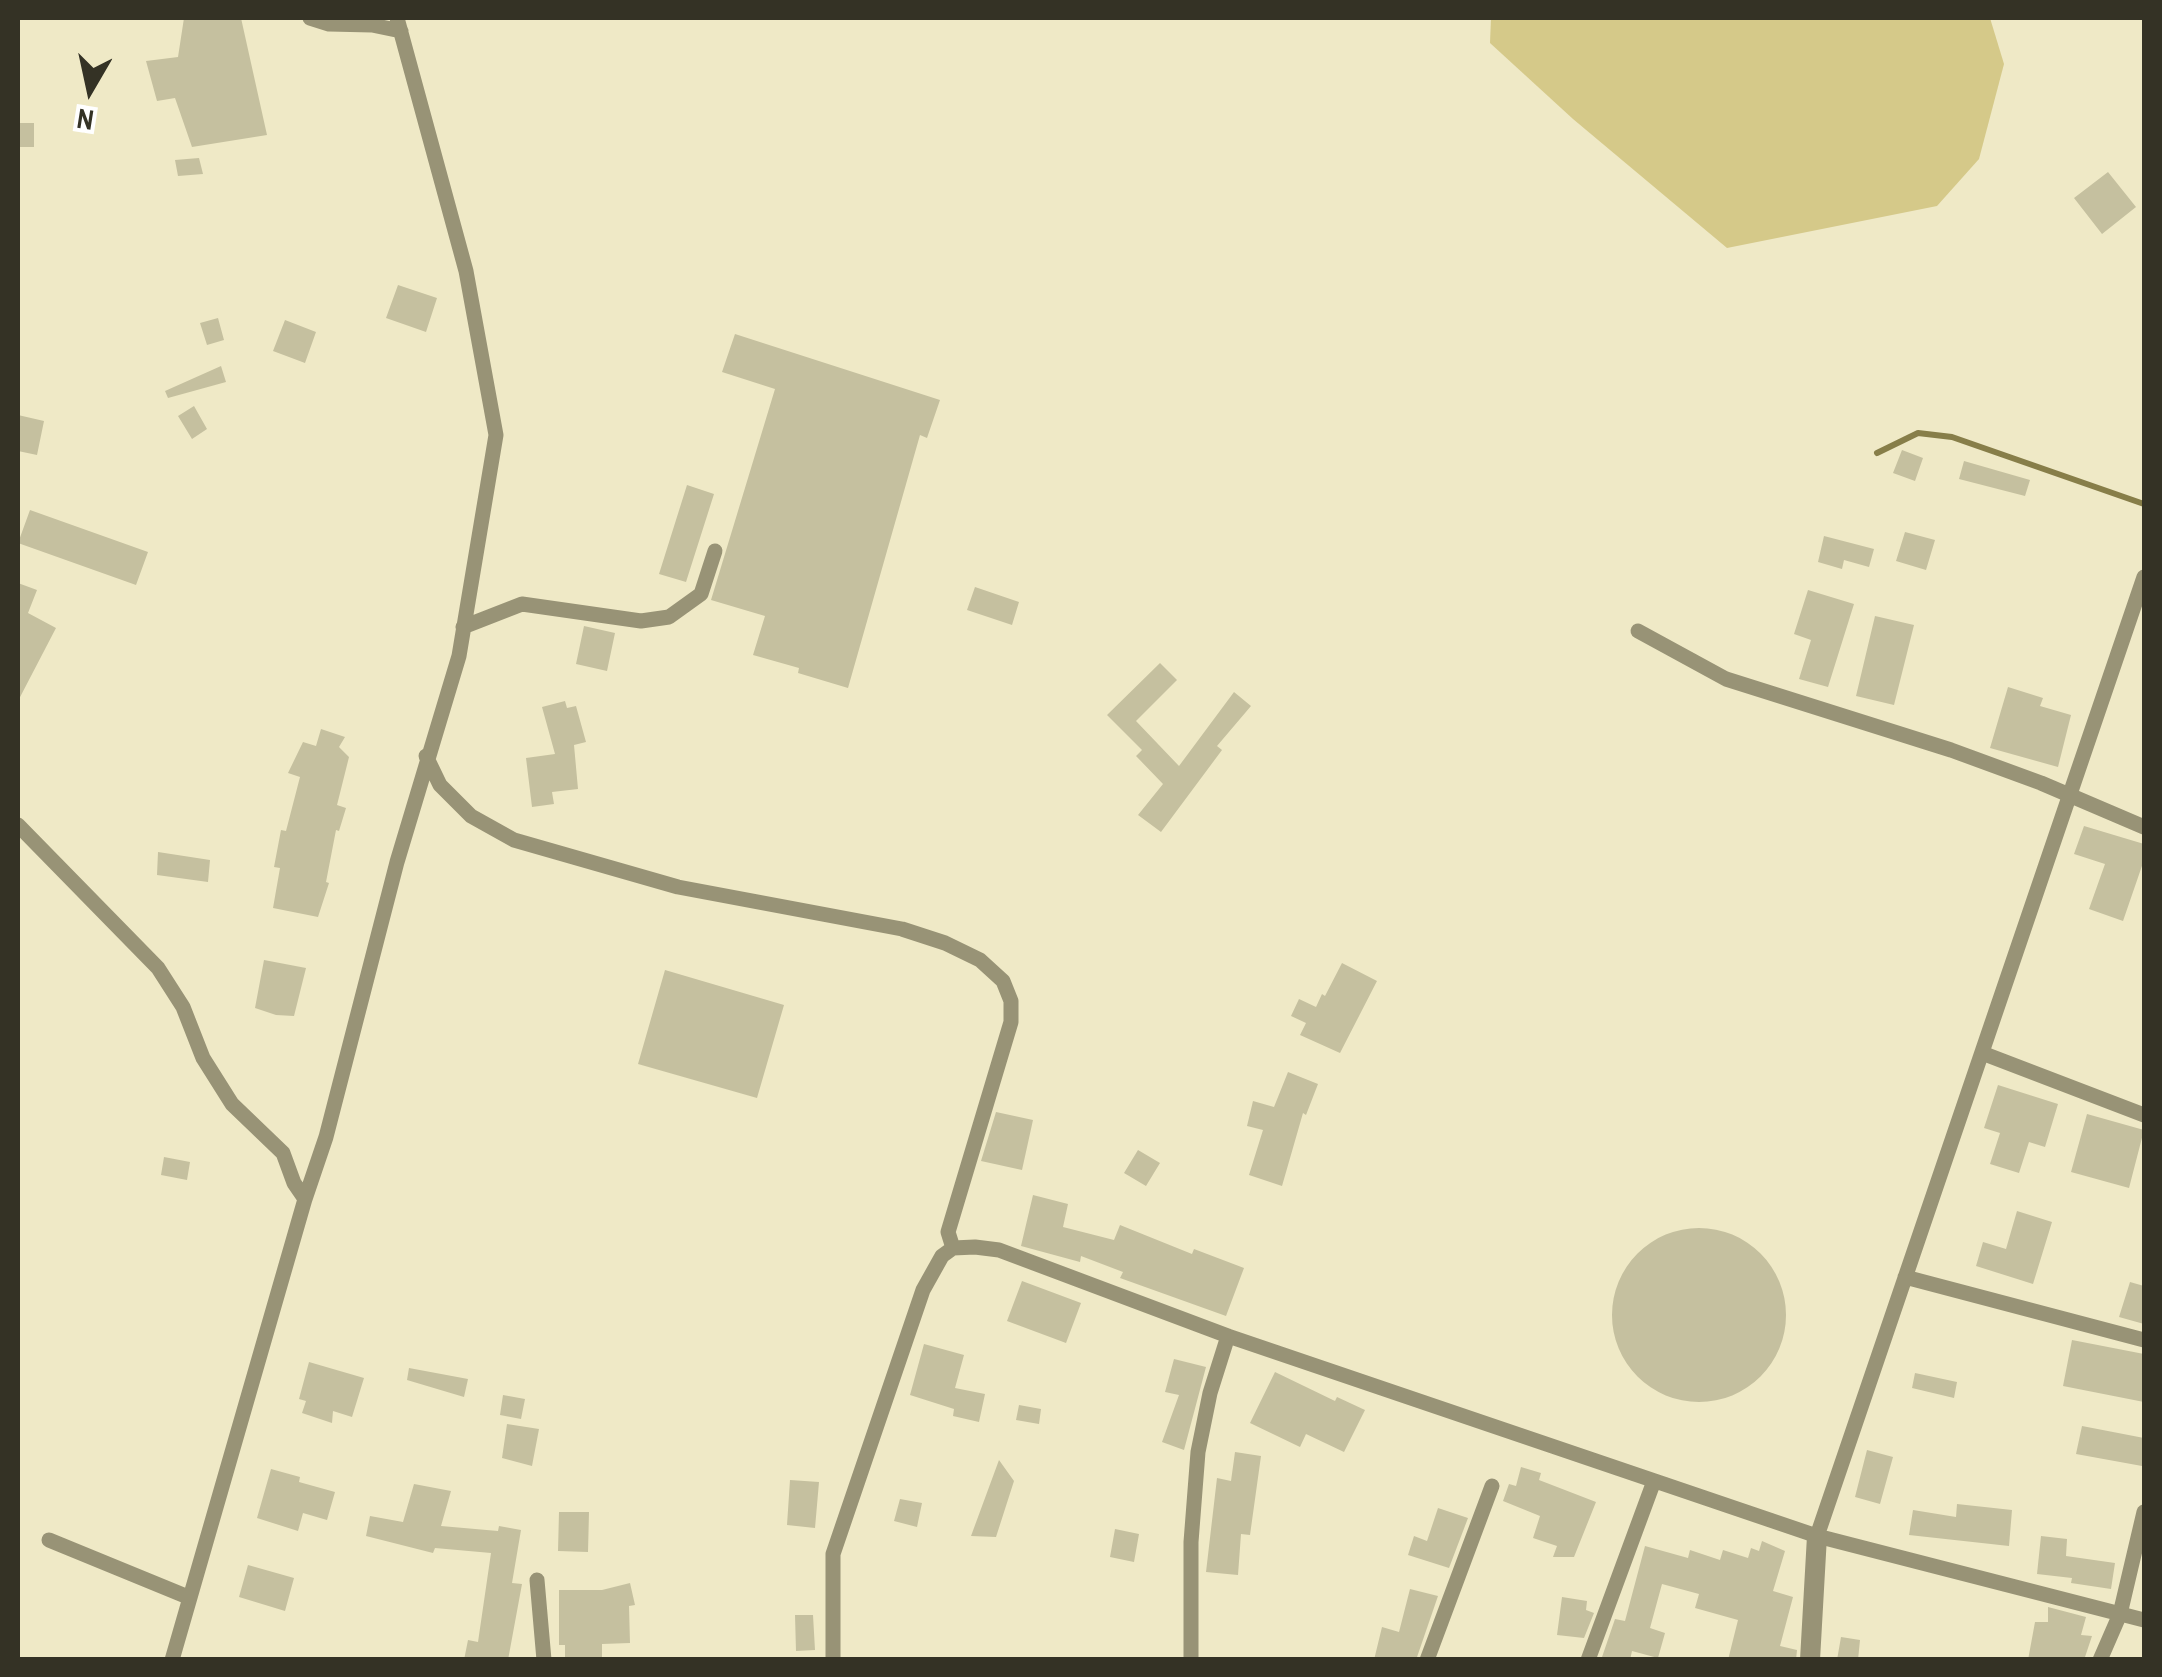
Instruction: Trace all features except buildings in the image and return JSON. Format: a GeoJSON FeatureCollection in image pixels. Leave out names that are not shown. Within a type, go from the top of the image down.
{"type":"FeatureCollection","features":[{"type":"Feature","properties":{"kind":"street"},"geometry":{"type":"LineString","coordinates":[[172,1660],[326,1137],[426,756],[459,656],[496,435],[466,272],[399,24],[329,24],[310,18]]}},
{"type":"Feature","properties":{"kind":"street"},"geometry":{"type":"LineString","coordinates":[[464,627],[522,604],[641,621],[669,617],[701,594],[715,551]]}},
{"type":"Feature","properties":{"kind":"street"},"geometry":{"type":"LineString","coordinates":[[1810,1660],[1817,1536],[2144,577]]}},
{"type":"Feature","properties":{"kind":"street"},"geometry":{"type":"LineString","coordinates":[[1638,632],[1726,679],[1951,750],[2041,783],[2144,828]]}},
{"type":"Feature","properties":{"kind":"street"},"geometry":{"type":"LineString","coordinates":[[426,756],[440,785],[471,816],[514,840],[678,887],[902,929],[980,960],[1003,981],[1012,1001],[1011,1022],[948,1232],[953,1248]]}},
{"type":"Feature","properties":{"kind":"street"},"geometry":{"type":"LineString","coordinates":[[18,825],[158,968],[183,1007],[203,1058],[232,1104],[283,1153],[294,1183],[306,1199]]}},
{"type":"Feature","properties":{"kind":"street"},"geometry":{"type":"LineString","coordinates":[[1982,1053],[2144,1116]]}},
{"type":"Feature","properties":{"kind":"street"},"geometry":{"type":"LineString","coordinates":[[833,1660],[832,1554],[923,1290],[934,1267],[953,1248],[999,1250],[1228,1336],[1817,1536],[2144,1620]]}},
{"type":"Feature","properties":{"kind":"street"},"geometry":{"type":"LineString","coordinates":[[1906,1277],[2144,1340]]}},
{"type":"Feature","properties":{"kind":"street"},"geometry":{"type":"LineString","coordinates":[[1191,1660],[1191,1542],[1198,1452],[1210,1393],[1228,1336]]}},
{"type":"Feature","properties":{"kind":"street"},"geometry":{"type":"LineString","coordinates":[[1588,1660],[1654,1481]]}},
{"type":"Feature","properties":{"kind":"street"},"geometry":{"type":"LineString","coordinates":[[1427,1660],[1492,1486]]}},
{"type":"Feature","properties":{"kind":"street"},"geometry":{"type":"LineString","coordinates":[[2100,1660],[2120,1614],[2144,1512]]}},
{"type":"Feature","properties":{"kind":"street"},"geometry":{"type":"LineString","coordinates":[[50,1540],[188,1597]]}},
{"type":"Feature","properties":{"kind":"street"},"geometry":{"type":"LineString","coordinates":[[537,1580],[544,1660]]}},
{"type":"Feature","properties":{"kind":"shaded area"},"geometry":{"type":"Polygon","coordinates":[[[1491,18],[1990,18],[2004,64],[1979,159],[1937,206],[1727,248],[1573,119],[1490,43],[1491,18]]]}},
{"type":"Feature","properties":{"kind":"waterway"},"geometry":{"type":"LineString","coordinates":[[1877,453],[1918,433],[1952,437],[2144,504]]}}]}
